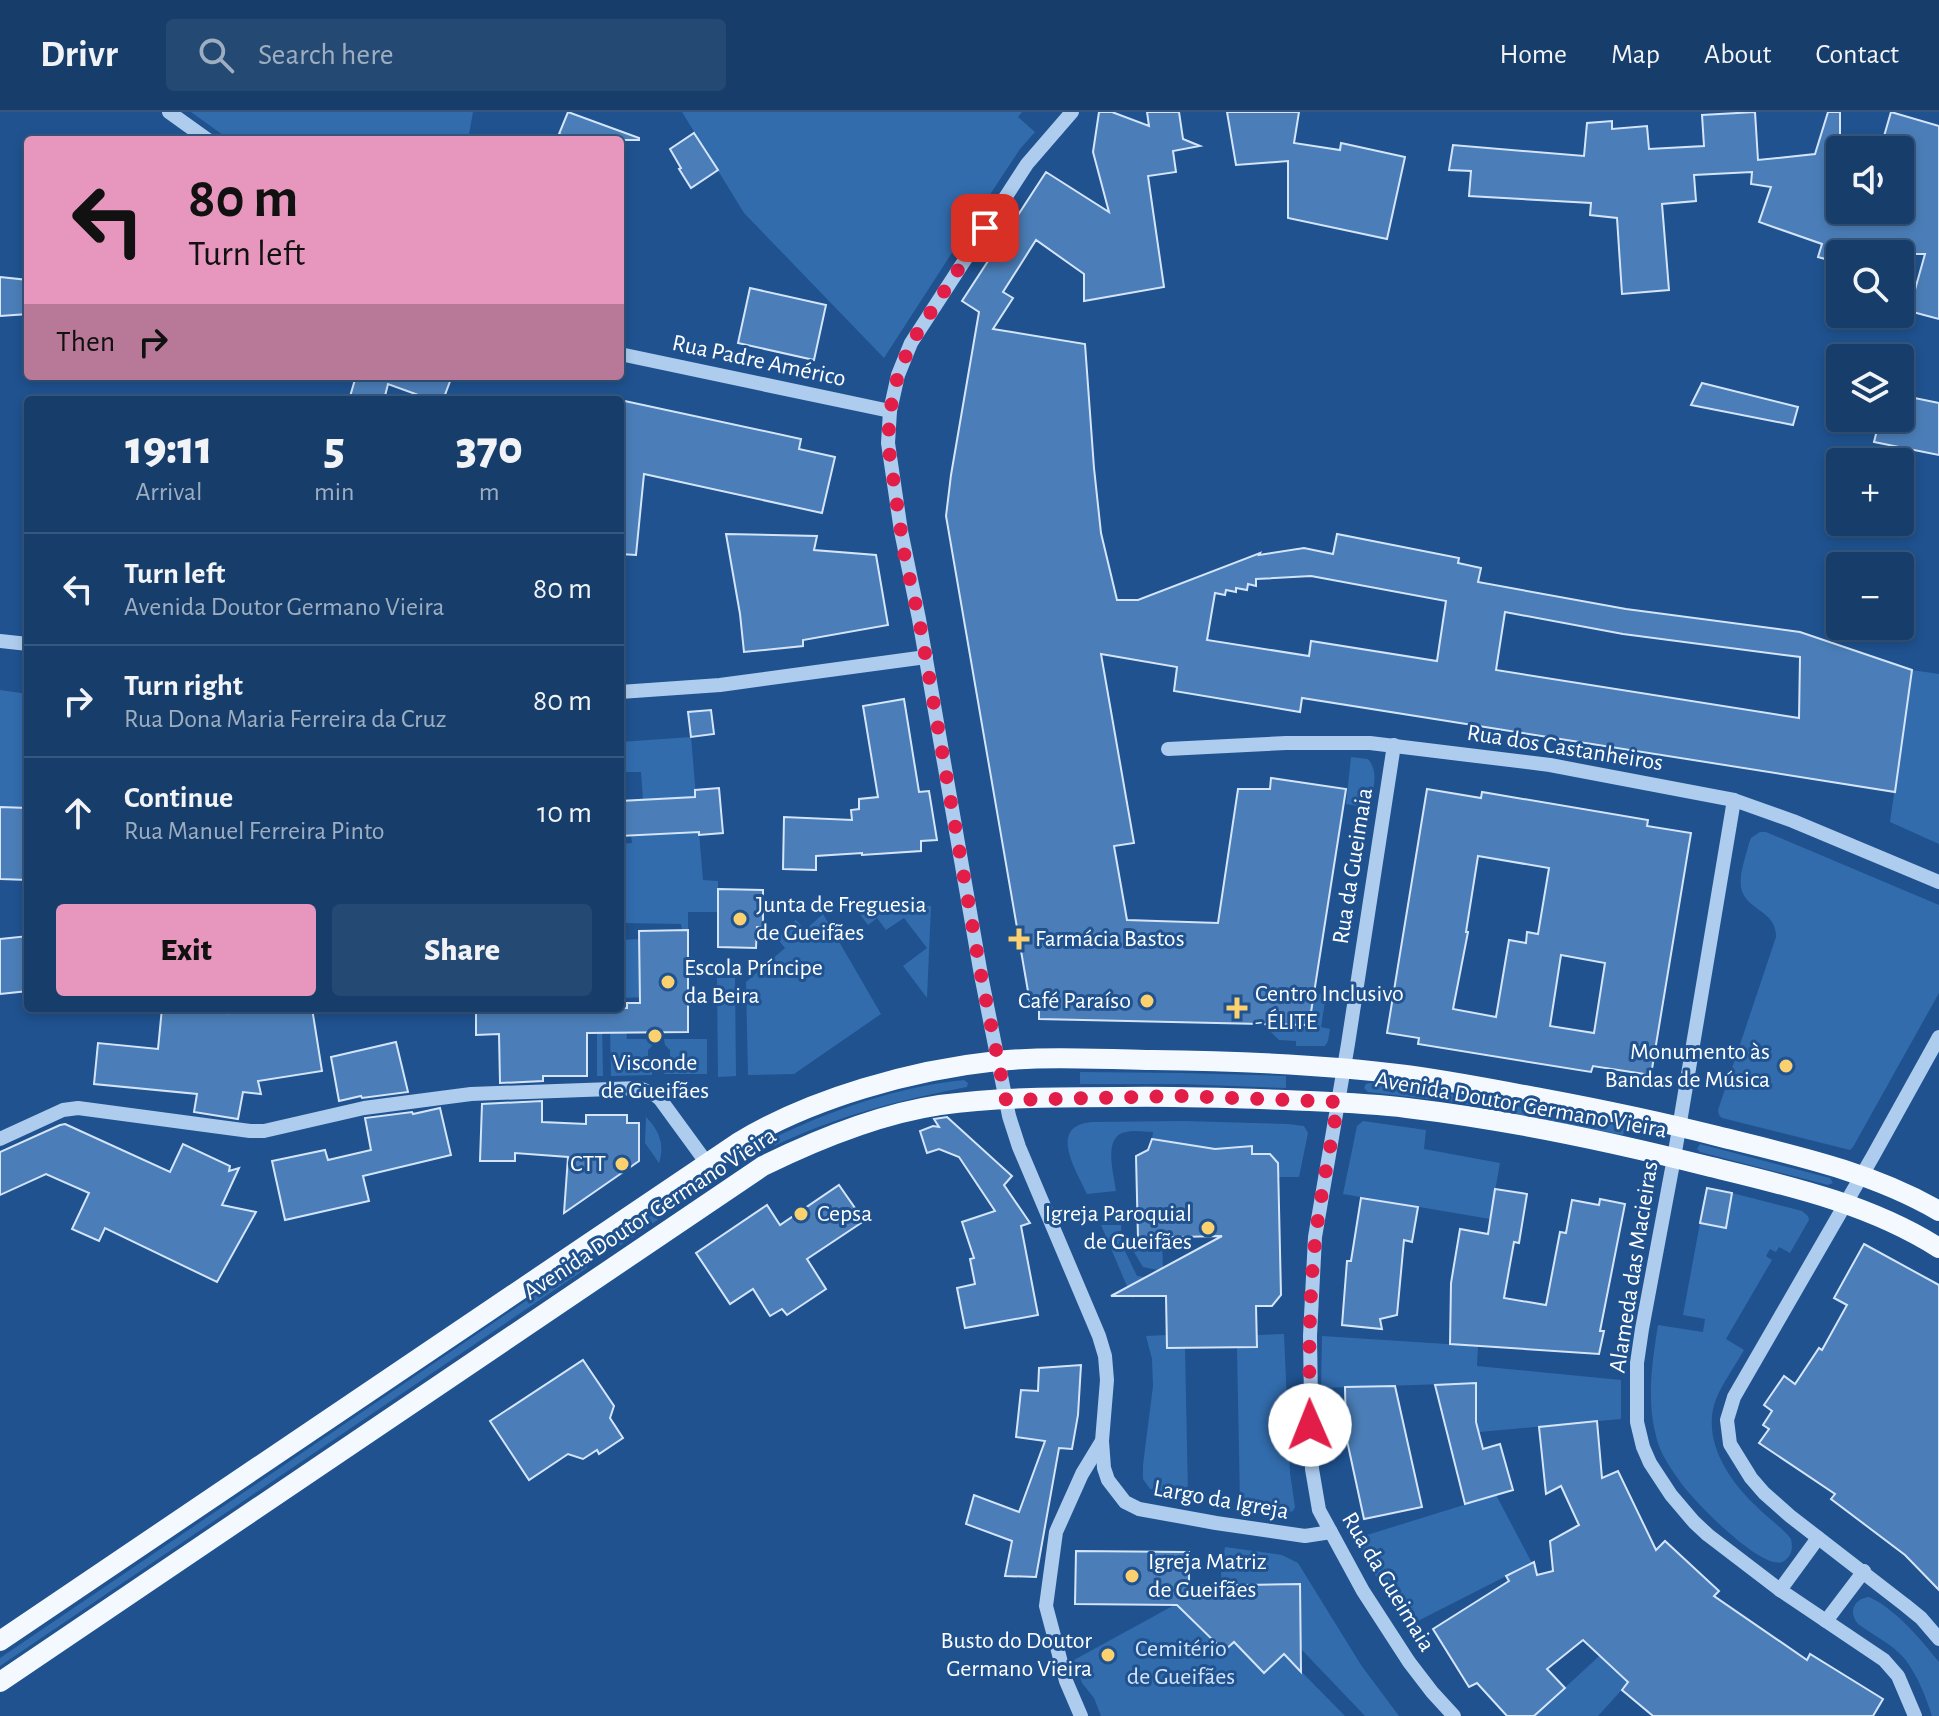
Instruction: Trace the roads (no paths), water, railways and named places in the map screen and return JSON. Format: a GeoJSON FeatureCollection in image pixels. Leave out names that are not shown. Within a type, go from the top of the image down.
{"type":"FeatureCollection","features":[{"type":"Feature","properties":{"kind":"main road","name":"Avenida Doutor Germano Vieira"},"geometry":{"type":"LineString","coordinates":[[0,1641],[706,1162],[763,1127],[833,1099],[927,1072],[998,1061],[1073,1058],[1191,1060],[1295,1064],[1449,1081],[1620,1113],[1786,1153],[1862,1175],[1939,1211]]}},
{"type":"Feature","properties":{"kind":"main road","name":"Avenida Doutor Germano Vieira"},"geometry":{"type":"LineString","coordinates":[[0,1682],[724,1191],[779,1158],[819,1140],[893,1116],[940,1105],[1006,1100],[1183,1096],[1338,1102],[1458,1115],[1628,1147],[1760,1179],[1846,1203],[1939,1248]]}},
{"type":"Feature","properties":{"kind":"main road"},"geometry":{"type":"LineString","coordinates":[[706,1162],[724,1191]]}},
{"type":"Feature","properties":{"kind":"main road"},"geometry":{"type":"LineString","coordinates":[[590,1241],[609,1270]]}},
{"type":"Feature","properties":{"kind":"street"},"geometry":{"type":"LineString","coordinates":[[169,112],[202,136]]}},
{"type":"Feature","properties":{"kind":"street"},"geometry":{"type":"LineString","coordinates":[[1072,112],[1027,164],[911,343],[898,375],[890,411],[888,443],[896,503],[1006,1100],[1019,1147],[1105,1356],[1107,1380],[1102,1441],[1082,1474],[1056,1532],[1046,1606],[1066,1681],[1081,1716]]}},
{"type":"Feature","properties":{"kind":"street","name":"Rua Padre Américo"},"geometry":{"type":"LineString","coordinates":[[624,355],[890,411]]}},
{"type":"Feature","properties":{"kind":"street"},"geometry":{"type":"LineString","coordinates":[[0,641],[24,644]]}},
{"type":"Feature","properties":{"kind":"street"},"geometry":{"type":"LineString","coordinates":[[624,692],[720,685],[926,657]]}},
{"type":"Feature","properties":{"kind":"street","name":"Rua dos Castanheiros"},"geometry":{"type":"LineString","coordinates":[[1168,749],[1370,743],[1550,765],[1734,800],[1783,817],[1939,882]]}},
{"type":"Feature","properties":{"kind":"street","name":"Rua da Gueimaia"},"geometry":{"type":"LineString","coordinates":[[1394,745],[1315,1237],[1310,1336],[1312,1469],[1319,1510],[1363,1591],[1432,1692],[1454,1716]]}},
{"type":"Feature","properties":{"kind":"street","name":"Alameda das Macieiras"},"geometry":{"type":"LineString","coordinates":[[1734,800],[1637,1363],[1637,1422],[1643,1447],[1660,1479],[1694,1522],[1780,1590],[1892,1667],[1909,1697],[1915,1716]]}},
{"type":"Feature","properties":{"kind":"street"},"geometry":{"type":"LineString","coordinates":[[1939,1037],[1734,1397],[1727,1420],[1730,1444],[1764,1493],[1921,1618],[1939,1639]]}},
{"type":"Feature","properties":{"kind":"street"},"geometry":{"type":"LineString","coordinates":[[0,1139],[63,1110],[78,1108],[264,1131],[364,1108],[471,1094],[639,1088],[660,1099],[706,1162]]}},
{"type":"Feature","properties":{"kind":"street","name":"Largo da Igreja"},"geometry":{"type":"LineString","coordinates":[[1102,1441],[1108,1480],[1125,1502],[1139,1509],[1305,1536],[1331,1532]]}},
{"type":"Feature","properties":{"kind":"street"},"geometry":{"type":"LineString","coordinates":[[1780,1590],[1818,1538]]}},
{"type":"Feature","properties":{"kind":"street"},"geometry":{"type":"LineString","coordinates":[[1826,1621],[1864,1571]]}},
{"type":"Feature","properties":{"kind":"place","name":"Junta de Freguesia de Gueifães"},"geometry":{"type":"Point","coordinates":[740,919]}},
{"type":"Feature","properties":{"kind":"place","name":"Farmácia Bastos"},"geometry":{"type":"Point","coordinates":[1019,939]}},
{"type":"Feature","properties":{"kind":"place","name":"Escola Príncipe da Beira"},"geometry":{"type":"Point","coordinates":[668,982]}},
{"type":"Feature","properties":{"kind":"place","name":"Café Paraíso"},"geometry":{"type":"Point","coordinates":[1147,1001]}},
{"type":"Feature","properties":{"kind":"place","name":"Centro Inclusivo - ÉLITE"},"geometry":{"type":"Point","coordinates":[1237,1008]}},
{"type":"Feature","properties":{"kind":"place","name":"Visconde de Gueifães"},"geometry":{"type":"Point","coordinates":[655,1036]}},
{"type":"Feature","properties":{"kind":"place","name":"Monumento às Bandas de Música"},"geometry":{"type":"Point","coordinates":[1786,1066]}},
{"type":"Feature","properties":{"kind":"place","name":"CTT"},"geometry":{"type":"Point","coordinates":[622,1164]}},
{"type":"Feature","properties":{"kind":"place","name":"Cepsa"},"geometry":{"type":"Point","coordinates":[801,1214]}},
{"type":"Feature","properties":{"kind":"place","name":"Igreja Paroquial de Gueifães"},"geometry":{"type":"Point","coordinates":[1208,1228]}},
{"type":"Feature","properties":{"kind":"place","name":"Igreja Matriz de Gueifães"},"geometry":{"type":"Point","coordinates":[1132,1576]}},
{"type":"Feature","properties":{"kind":"place","name":"Busto do Doutor Germano Vieira"},"geometry":{"type":"Point","coordinates":[1108,1655]}},
{"type":"Feature","properties":{"kind":"park label","name":"Cemitério de Gueifães"},"geometry":{"type":"Point","coordinates":[1181,1663]}}]}
